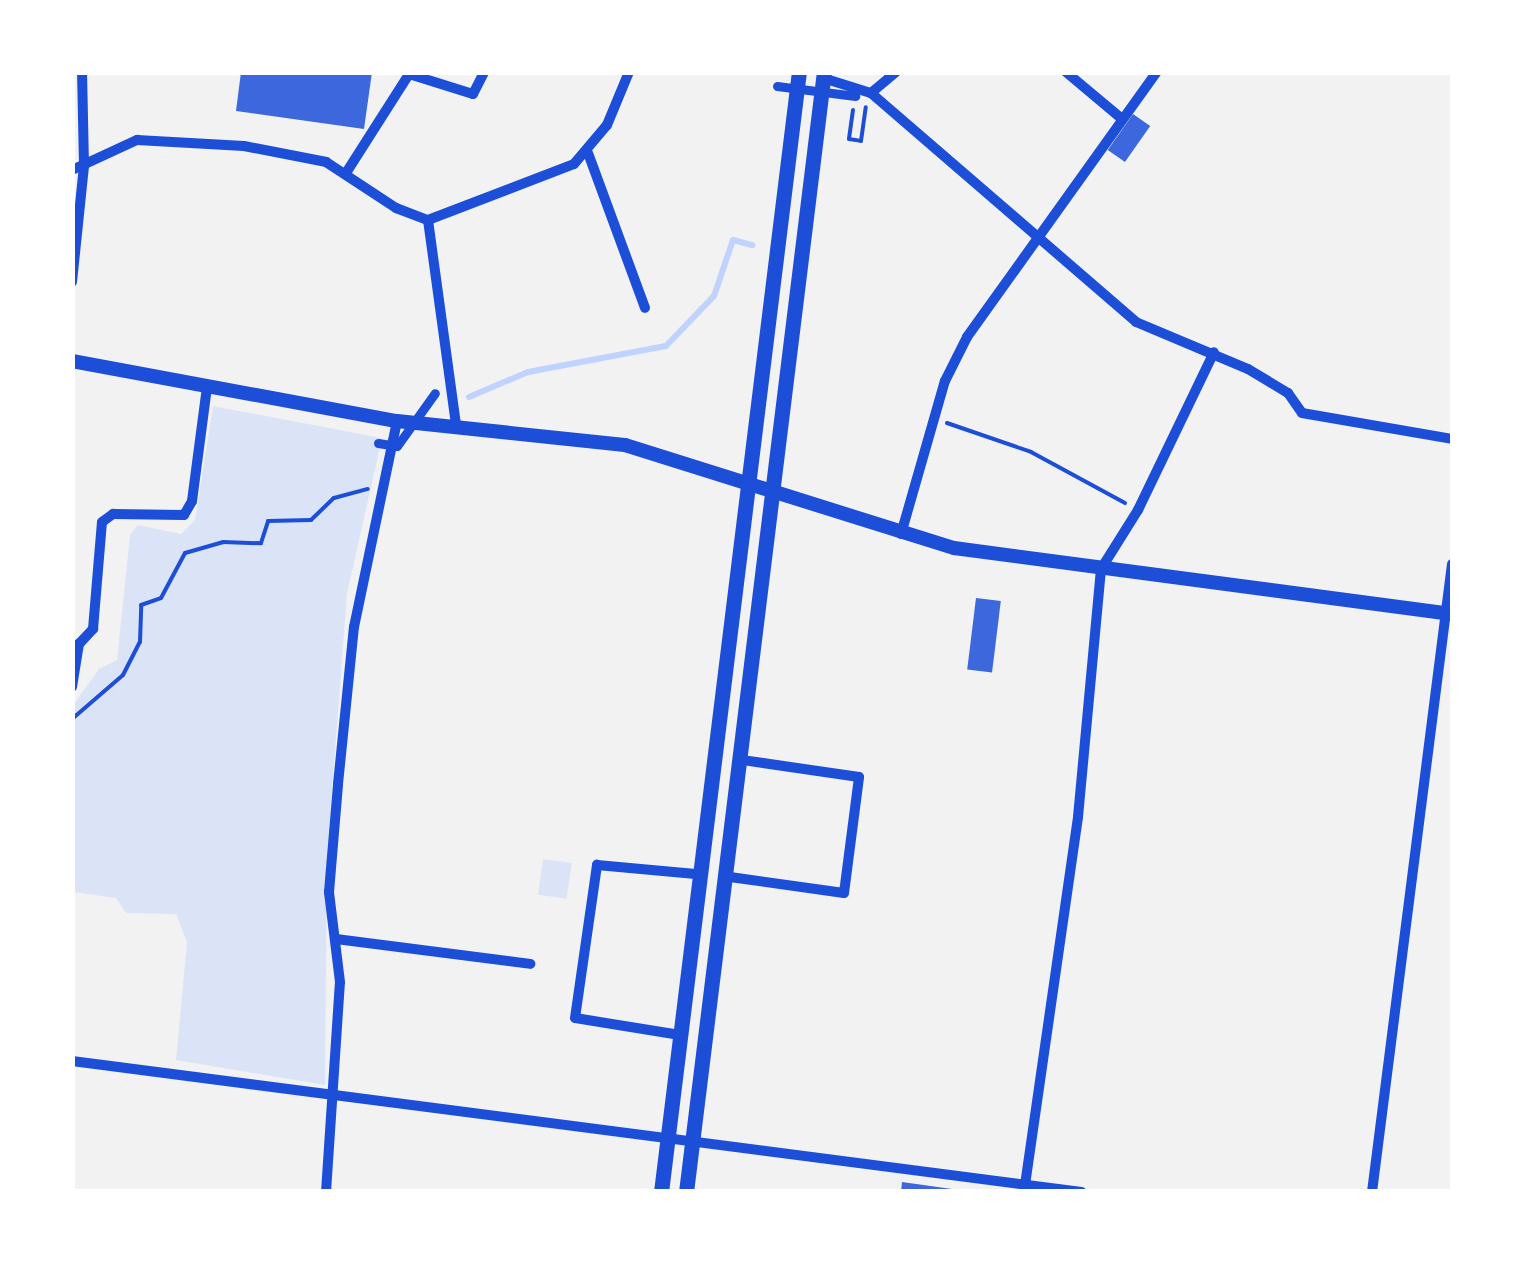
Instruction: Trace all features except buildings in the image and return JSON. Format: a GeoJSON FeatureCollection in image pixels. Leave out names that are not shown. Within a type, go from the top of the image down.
{"type":"FeatureCollection","features":[{"type":"Feature","properties":{"kind":"main road"},"geometry":{"type":"LineString","coordinates":[[661,1192],[696,874],[799,72]]}},
{"type":"Feature","properties":{"kind":"main road"},"geometry":{"type":"LineString","coordinates":[[686,1192],[730,877],[823,75]]}},
{"type":"Feature","properties":{"kind":"street"},"geometry":{"type":"LineString","coordinates":[[72,282],[82,72]]}},
{"type":"Feature","properties":{"kind":"street"},"geometry":{"type":"LineString","coordinates":[[346,173],[410,74],[473,94],[484,72]]}},
{"type":"Feature","properties":{"kind":"street"},"geometry":{"type":"LineString","coordinates":[[78,168],[137,140],[164,138],[294,155],[346,173],[396,208],[428,220],[588,153],[629,72]]}},
{"type":"Feature","properties":{"kind":"street"},"geometry":{"type":"LineString","coordinates":[[869,95],[896,72]]}},
{"type":"Feature","properties":{"kind":"street"},"geometry":{"type":"LineString","coordinates":[[1066,72],[1122,119]]}},
{"type":"Feature","properties":{"kind":"street"},"geometry":{"type":"LineString","coordinates":[[900,535],[934,418],[967,337],[1036,234],[1157,72]]}},
{"type":"Feature","properties":{"kind":"street"},"geometry":{"type":"LineString","coordinates":[[823,75],[869,95],[1136,322],[1214,352],[1288,393],[1302,414],[1452,439]]}},
{"type":"Feature","properties":{"kind":"street"},"geometry":{"type":"LineString","coordinates":[[777,86],[854,96]]}},
{"type":"Feature","properties":{"kind":"street"},"geometry":{"type":"LineString","coordinates":[[588,153],[645,308]]}},
{"type":"Feature","properties":{"kind":"street"},"geometry":{"type":"LineString","coordinates":[[428,220],[456,425]]}},
{"type":"Feature","properties":{"kind":"street"},"geometry":{"type":"LineString","coordinates":[[1024,1188],[1078,817],[1101,569],[1138,510],[1214,352]]}},
{"type":"Feature","properties":{"kind":"street"},"geometry":{"type":"LineString","coordinates":[[72,361],[396,421],[625,445],[900,535],[1101,569],[1448,614]]}},
{"type":"Feature","properties":{"kind":"street"},"geometry":{"type":"LineString","coordinates":[[72,687],[79,644],[93,629],[102,522],[113,514],[184,515],[192,501],[207,387]]}},
{"type":"Feature","properties":{"kind":"street"},"geometry":{"type":"LineString","coordinates":[[378,443],[397,446],[435,393]]}},
{"type":"Feature","properties":{"kind":"street"},"geometry":{"type":"LineString","coordinates":[[326,1192],[335,1114],[330,1097],[340,982],[329,892],[354,627],[396,421]]}},
{"type":"Feature","properties":{"kind":"street"},"geometry":{"type":"LineString","coordinates":[[1372,1192],[1452,564]]}},
{"type":"Feature","properties":{"kind":"street"},"geometry":{"type":"LineString","coordinates":[[730,877],[844,893],[858,776],[743,760]]}},
{"type":"Feature","properties":{"kind":"street"},"geometry":{"type":"LineString","coordinates":[[680,1034],[575,1018],[597,865],[696,874]]}},
{"type":"Feature","properties":{"kind":"street"},"geometry":{"type":"LineString","coordinates":[[336,939],[530,964]]}},
{"type":"Feature","properties":{"kind":"street"},"geometry":{"type":"LineString","coordinates":[[72,1060],[692,1146],[1082,1192]]}},
{"type":"Feature","properties":{"kind":"path"},"geometry":{"type":"LineString","coordinates":[[854,96],[850,138],[861,141],[869,95]]}},
{"type":"Feature","properties":{"kind":"path"},"geometry":{"type":"LineString","coordinates":[[934,418],[1031,452],[1138,510]]}},
{"type":"Feature","properties":{"kind":"path"},"geometry":{"type":"LineString","coordinates":[[72,719],[124,675],[140,642],[142,605],[161,598],[185,553],[223,542],[260,543],[268,521],[311,520],[334,498],[372,488],[372,478]]}},
{"type":"Feature","properties":{"kind":"shaded area"},"geometry":{"type":"Polygon","coordinates":[[[213,406],[382,438],[347,594],[327,856],[325,1085],[176,1060],[187,942],[176,914],[126,913],[116,898],[73,892],[73,705],[99,669],[117,660],[130,535],[138,525],[181,534],[195,520],[213,406]]]}},
{"type":"Feature","properties":{"kind":"shaded area"},"geometry":{"type":"Polygon","coordinates":[[[543,859],[572,863],[567,899],[538,895],[543,859]]]}},
{"type":"Feature","properties":{"kind":"waterway"},"geometry":{"type":"LineString","coordinates":[[469,397],[528,372],[666,346],[714,296],[733,240],[752,245]]}}]}
